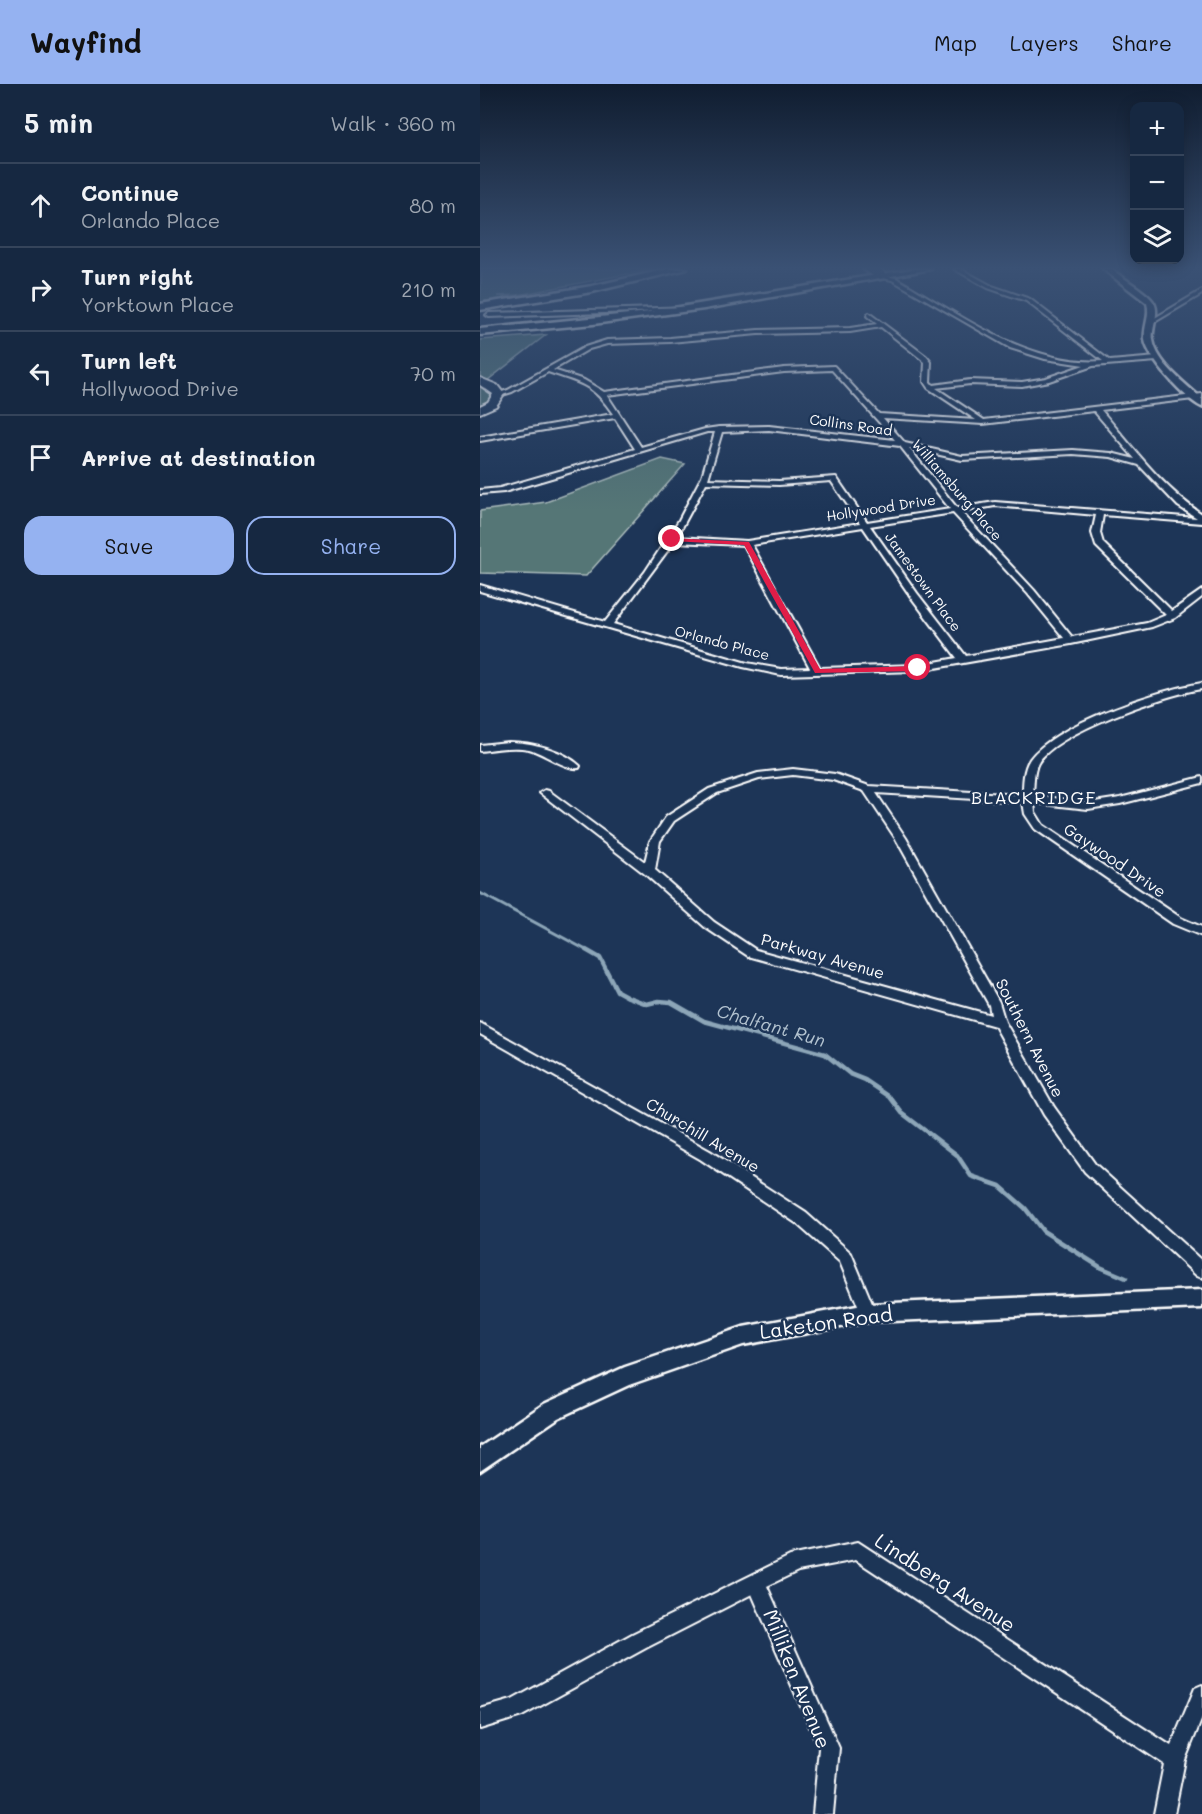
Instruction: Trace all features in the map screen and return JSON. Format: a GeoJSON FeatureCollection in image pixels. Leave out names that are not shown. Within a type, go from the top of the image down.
{"type":"FeatureCollection","features":[{"type":"Feature","properties":{"kind":"main road"},"geometry":{"type":"LineString","coordinates":[[480,381],[493,387],[499,394],[492,404],[480,410]]}},
{"type":"Feature","properties":{"kind":"street"},"geometry":{"type":"LineString","coordinates":[[499,394],[510,391],[584,350]]}},
{"type":"Feature","properties":{"kind":"street"},"geometry":{"type":"LineString","coordinates":[[915,350],[928,362],[927,382],[930,387],[944,400],[967,410],[983,422]]}},
{"type":"Feature","properties":{"kind":"street"},"geometry":{"type":"LineString","coordinates":[[1021,350],[1045,357],[1092,364],[1157,359]]}},
{"type":"Feature","properties":{"kind":"street"},"geometry":{"type":"LineString","coordinates":[[1092,350],[1109,363]]}},
{"type":"Feature","properties":{"kind":"street"},"geometry":{"type":"LineString","coordinates":[[1153,350],[1157,359],[1198,397],[1202,404]]}},
{"type":"Feature","properties":{"kind":"street"},"geometry":{"type":"LineString","coordinates":[[930,387],[970,382],[1034,383],[1092,364]]}},
{"type":"Feature","properties":{"kind":"street","name":"Williamsburg Place"},"geometry":{"type":"LineString","coordinates":[[603,394],[784,370],[834,368],[902,444],[955,510],[1031,591],[1071,641]]}},
{"type":"Feature","properties":{"kind":"street"},"geometry":{"type":"LineString","coordinates":[[547,370],[582,381],[603,394],[640,450]]}},
{"type":"Feature","properties":{"kind":"street"},"geometry":{"type":"LineString","coordinates":[[876,416],[905,416],[955,423],[983,422],[1198,397]]}},
{"type":"Feature","properties":{"kind":"street"},"geometry":{"type":"LineString","coordinates":[[1096,409],[1181,504],[1202,519]]}},
{"type":"Feature","properties":{"kind":"street"},"geometry":{"type":"LineString","coordinates":[[480,439],[618,415]]}},
{"type":"Feature","properties":{"kind":"street"},"geometry":{"type":"LineString","coordinates":[[608,624],[672,539],[704,481],[719,429]]}},
{"type":"Feature","properties":{"kind":"street","name":"Collins Road"},"geometry":{"type":"LineString","coordinates":[[480,492],[501,490],[719,429],[810,431],[902,444],[962,458],[1073,452],[1111,455],[1142,463]]}},
{"type":"Feature","properties":{"kind":"street","name":"Jamestown Place"},"geometry":{"type":"LineString","coordinates":[[704,481],[779,483],[833,479],[914,595],[963,659]]}},
{"type":"Feature","properties":{"kind":"street","name":"Hollywood Drive"},"geometry":{"type":"LineString","coordinates":[[672,539],[747,543],[995,504],[1202,519]]}},
{"type":"Feature","properties":{"kind":"street"},"geometry":{"type":"LineString","coordinates":[[1100,512],[1096,533],[1099,544],[1172,615]]}},
{"type":"Feature","properties":{"kind":"street"},"geometry":{"type":"LineString","coordinates":[[747,543],[817,672]]}},
{"type":"Feature","properties":{"kind":"street","name":"Orlando Place"},"geometry":{"type":"LineString","coordinates":[[480,588],[746,665],[781,672],[918,668],[1071,641],[1149,625],[1172,615],[1202,593]]}},
{"type":"Feature","properties":{"kind":"street"},"geometry":{"type":"LineString","coordinates":[[1028,799],[1033,763],[1044,750],[1063,738],[1143,700],[1179,689],[1202,686]]}},
{"type":"Feature","properties":{"kind":"street"},"geometry":{"type":"LineString","coordinates":[[480,748],[502,744],[536,746],[576,766]]}},
{"type":"Feature","properties":{"kind":"street"},"geometry":{"type":"LineString","coordinates":[[649,871],[655,841],[670,819],[712,791],[758,776],[793,772],[836,777],[868,789],[1028,799],[1088,806],[1120,801],[1202,780]]}},
{"type":"Feature","properties":{"kind":"street","name":"Southern Avenue"},"geometry":{"type":"LineString","coordinates":[[868,789],[902,838],[995,1005],[999,1022],[1049,1111],[1090,1168],[1202,1271]]}},
{"type":"Feature","properties":{"kind":"street","name":"Parkway Avenue"},"geometry":{"type":"LineString","coordinates":[[545,793],[649,871],[710,925],[752,953],[999,1022]]}},
{"type":"Feature","properties":{"kind":"street","name":"Gaywood Drive"},"geometry":{"type":"LineString","coordinates":[[1028,799],[1029,810],[1039,828],[1177,921],[1202,932]]}},
{"type":"Feature","properties":{"kind":"street","name":"Churchill Avenue"},"geometry":{"type":"LineString","coordinates":[[480,1028],[705,1155],[801,1218],[846,1258],[868,1313]]}},
{"type":"Feature","properties":{"kind":"street","name":"Laketon Road"},"geometry":{"type":"LineString","coordinates":[[480,1460],[551,1411],[625,1377],[743,1336],[868,1313],[1202,1299]]}},
{"type":"Feature","properties":{"kind":"street","name":"Lindberg Avenue"},"geometry":{"type":"LineString","coordinates":[[480,1719],[515,1709],[639,1641],[796,1562],[858,1551],[1175,1760]]}},
{"type":"Feature","properties":{"kind":"street","name":"Milliken Avenue"},"geometry":{"type":"LineString","coordinates":[[756,1582],[829,1748],[824,1814]]}},
{"type":"Feature","properties":{"kind":"street"},"geometry":{"type":"LineString","coordinates":[[1164,1814],[1175,1760],[1202,1695]]}},
{"type":"Feature","properties":{"kind":"green space"},"geometry":{"type":"Polygon","coordinates":[[[480,350],[527,350],[483,384],[492,391],[493,398],[480,407],[480,350]]]}},
{"type":"Feature","properties":{"kind":"green space"},"geometry":{"type":"Polygon","coordinates":[[[662,459],[685,464],[586,576],[480,573],[480,511],[546,502],[662,459]]]}},
{"type":"Feature","properties":{"kind":"waterway","name":"Chalfant Run"},"geometry":{"type":"LineString","coordinates":[[480,893],[588,951]]}},
{"type":"Feature","properties":{"kind":"waterway","name":"Chalfant Run"},"geometry":{"type":"LineString","coordinates":[[586,950],[600,958],[617,991],[628,997],[647,1004],[659,1001],[671,1002],[704,1021],[825,1054],[850,1074],[865,1080],[890,1097],[902,1113],[957,1155],[971,1176],[1000,1186],[1025,1208],[1043,1231],[1100,1267],[1126,1278]]}},
{"type":"Feature","properties":{"kind":"district","name":"BLACKRIDGE"},"geometry":{"type":"Point","coordinates":[1034,798]}},
{"type":"Feature","properties":{"kind":"route"},"geometry":{"type":"LineString","coordinates":[[672,539],[747,543],[817,672],[918,668]]}}]}
